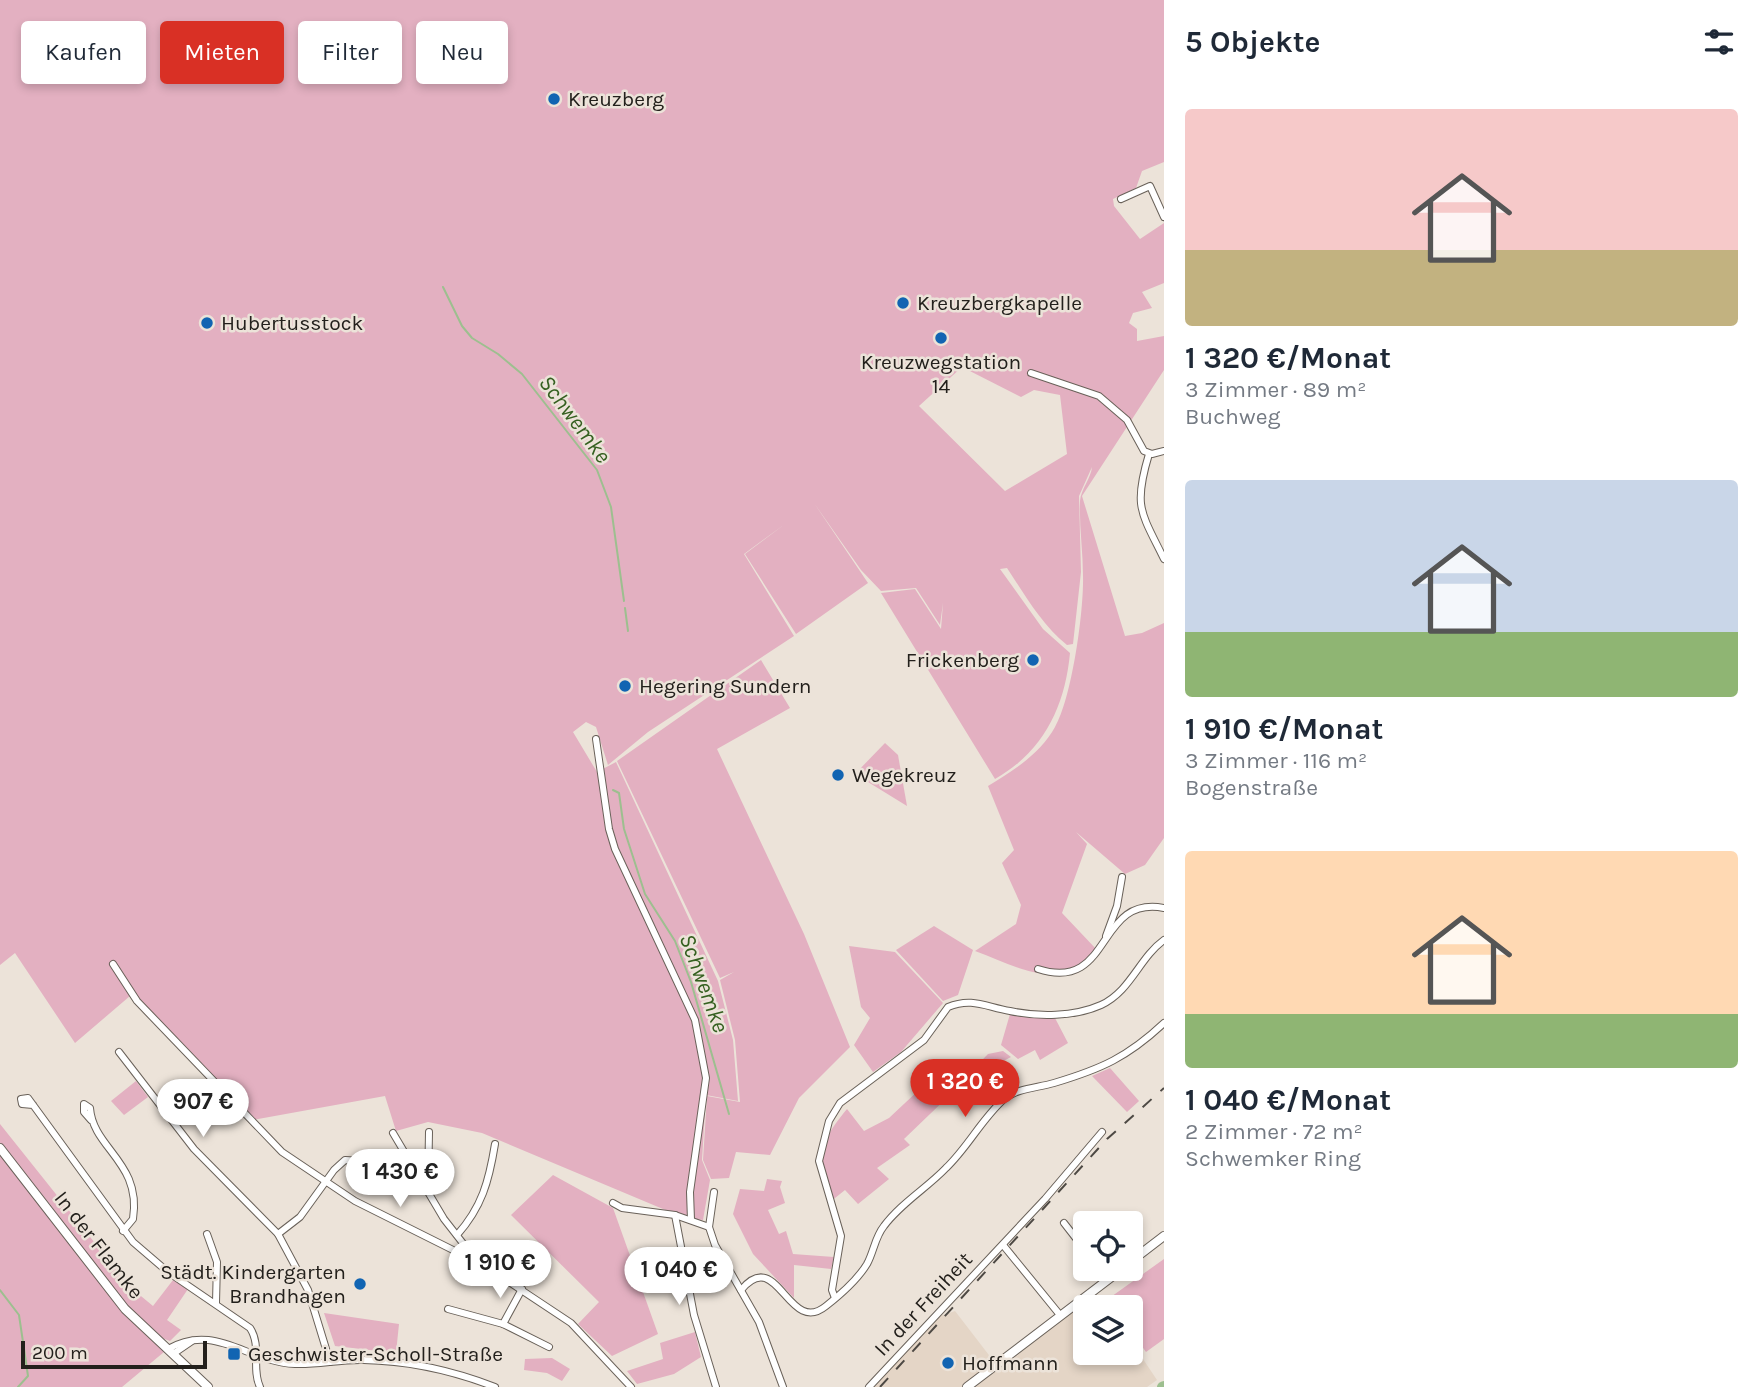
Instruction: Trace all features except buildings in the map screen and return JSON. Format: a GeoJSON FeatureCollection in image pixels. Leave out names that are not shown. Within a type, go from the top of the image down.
{"type":"FeatureCollection","features":[{"type":"Feature","properties":{"kind":"main road","name":"In der Flamke"},"geometry":{"type":"LineString","coordinates":[[0,1148],[101,1280],[170,1352],[208,1387]]}},
{"type":"Feature","properties":{"kind":"main road"},"geometry":{"type":"LineString","coordinates":[[1143,1252],[1164,1236]]}},
{"type":"Feature","properties":{"kind":"main road"},"geometry":{"type":"LineString","coordinates":[[967,1387],[1104,1281]]}},
{"type":"Feature","properties":{"kind":"street"},"geometry":{"type":"LineString","coordinates":[[1121,199],[1150,186],[1164,217]]}},
{"type":"Feature","properties":{"kind":"street"},"geometry":{"type":"LineString","coordinates":[[1031,373],[1099,396],[1124,416],[1141,449],[1149,454],[1164,451]]}},
{"type":"Feature","properties":{"kind":"street"},"geometry":{"type":"LineString","coordinates":[[1149,454],[1139,502],[1164,559]]}},
{"type":"Feature","properties":{"kind":"street"},"geometry":{"type":"LineString","coordinates":[[596,739],[609,829],[615,849],[695,1020],[706,1078],[690,1192],[691,1220]]}},
{"type":"Feature","properties":{"kind":"street"},"geometry":{"type":"LineString","coordinates":[[1106,938],[1117,906],[1122,877]]}},
{"type":"Feature","properties":{"kind":"street"},"geometry":{"type":"LineString","coordinates":[[1038,970],[1056,975],[1074,972],[1090,960],[1106,938],[1134,909],[1145,905],[1164,908]]}},
{"type":"Feature","properties":{"kind":"street"},"geometry":{"type":"LineString","coordinates":[[835,1298],[832,1290],[840,1232],[824,1188],[819,1161],[827,1129],[837,1105],[924,1040],[948,1007],[969,1001],[1009,1011],[1046,1015],[1094,1008],[1119,994],[1164,940]]}},
{"type":"Feature","properties":{"kind":"street"},"geometry":{"type":"LineString","coordinates":[[113,964],[137,1001],[275,1145],[391,1220],[455,1251],[470,1253]]}},
{"type":"Feature","properties":{"kind":"street"},"geometry":{"type":"LineString","coordinates":[[741,1290],[750,1279],[765,1278],[799,1310],[809,1313],[821,1310],[863,1270],[876,1238],[888,1220],[949,1166],[975,1128],[1003,1101],[1013,1093],[1070,1077],[1118,1059],[1138,1047],[1164,1023]]}},
{"type":"Feature","properties":{"kind":"street"},"geometry":{"type":"LineString","coordinates":[[119,1052],[194,1149],[278,1234],[308,1290],[330,1362]]}},
{"type":"Feature","properties":{"kind":"street"},"geometry":{"type":"LineString","coordinates":[[33,1105],[123,1231],[150,1258],[250,1328],[254,1335],[256,1378],[260,1387]]}},
{"type":"Feature","properties":{"kind":"street"},"geometry":{"type":"LineString","coordinates":[[91,1120],[120,1160],[131,1184],[133,1219],[123,1231]]}},
{"type":"Feature","properties":{"kind":"street"},"geometry":{"type":"LineString","coordinates":[[426,1187],[429,1132]]}},
{"type":"Feature","properties":{"kind":"street","name":"In der Freiheit"},"geometry":{"type":"LineString","coordinates":[[869,1387],[1003,1245],[1101,1132]]}},
{"type":"Feature","properties":{"kind":"street"},"geometry":{"type":"LineString","coordinates":[[393,1133],[457,1235],[476,1260],[571,1323],[631,1387]]}},
{"type":"Feature","properties":{"kind":"street"},"geometry":{"type":"LineString","coordinates":[[457,1235],[481,1203],[488,1184],[495,1144]]}},
{"type":"Feature","properties":{"kind":"street"},"geometry":{"type":"LineString","coordinates":[[278,1234],[300,1217],[341,1162],[354,1159],[367,1162],[402,1187],[426,1187]]}},
{"type":"Feature","properties":{"kind":"street"},"geometry":{"type":"LineString","coordinates":[[714,1192],[709,1227],[723,1264],[759,1322],[783,1387]]}},
{"type":"Feature","properties":{"kind":"street"},"geometry":{"type":"LineString","coordinates":[[613,1203],[644,1213],[675,1215],[709,1227]]}},
{"type":"Feature","properties":{"kind":"street"},"geometry":{"type":"LineString","coordinates":[[675,1215],[694,1315],[716,1387]]}},
{"type":"Feature","properties":{"kind":"street"},"geometry":{"type":"LineString","coordinates":[[1064,1223],[1073,1235]]}},
{"type":"Feature","properties":{"kind":"street"},"geometry":{"type":"LineString","coordinates":[[207,1234],[217,1262],[216,1303]]}},
{"type":"Feature","properties":{"kind":"street"},"geometry":{"type":"LineString","coordinates":[[1003,1245],[1060,1315]]}},
{"type":"Feature","properties":{"kind":"street"},"geometry":{"type":"LineString","coordinates":[[503,1324],[522,1289]]}},
{"type":"Feature","properties":{"kind":"street"},"geometry":{"type":"LineString","coordinates":[[448,1309],[503,1324],[549,1348]]}},
{"type":"Feature","properties":{"kind":"street"},"geometry":{"type":"LineString","coordinates":[[170,1352],[182,1341],[214,1339],[256,1355],[294,1364],[362,1360],[397,1362],[457,1373],[495,1387]]}},
{"type":"Feature","properties":{"kind":"shaded area"},"geometry":{"type":"Polygon","coordinates":[[[0,0],[1164,0],[1164,162],[1142,171],[1136,188],[1113,199],[1114,206],[1140,239],[1164,223],[1164,283],[1142,292],[1152,308],[1133,313],[1129,323],[1137,329],[1137,341],[1164,336],[1164,370],[1082,496],[1125,636],[1142,633],[1164,623],[1164,838],[1145,865],[1125,874],[1076,832],[1087,844],[1062,913],[1097,950],[1082,963],[1068,971],[1039,973],[975,951],[1016,924],[1021,905],[1002,863],[1014,850],[988,786],[1016,768],[1042,745],[1055,727],[1067,696],[1081,610],[1083,576],[1080,501],[1092,467],[1079,496],[1081,572],[1073,644],[1067,645],[1049,628],[1007,568],[1000,569],[1043,629],[1070,653],[1063,692],[1049,726],[1026,756],[995,779],[881,593],[915,589],[941,629],[943,603],[940,625],[916,588],[881,591],[861,570],[814,503],[868,583],[796,634],[745,554],[785,524],[744,554],[794,636],[648,732],[608,765],[596,727],[586,722],[573,732],[597,772],[616,762],[718,981],[733,1040],[738,1101],[706,1095],[702,1160],[710,1180],[703,1220],[682,1217],[482,1133],[428,1122],[396,1131],[385,1096],[252,1120],[119,978],[130,996],[75,1043],[15,953],[0,965],[0,0]],[[962,367],[919,406],[1005,491],[1067,454],[1060,395],[1034,390],[1021,397],[962,367]]]}},
{"type":"Feature","properties":{"kind":"shaded area"},"geometry":{"type":"Polygon","coordinates":[[[761,660],[790,708],[717,749],[804,934],[850,1047],[799,1098],[770,1155],[736,1152],[729,1178],[711,1179],[703,1160],[707,1096],[740,1102],[735,1040],[720,980],[734,972],[720,978],[617,761],[761,660]]]}},
{"type":"Feature","properties":{"kind":"shaded area"},"geometry":{"type":"Polygon","coordinates":[[[885,743],[898,755],[907,806],[855,774],[885,743]]]}},
{"type":"Feature","properties":{"kind":"shaded area"},"geometry":{"type":"Polygon","coordinates":[[[934,926],[973,950],[958,995],[943,1001],[896,950],[934,926]]]}},
{"type":"Feature","properties":{"kind":"shaded area"},"geometry":{"type":"Polygon","coordinates":[[[849,946],[895,952],[943,1003],[901,1052],[873,1072],[854,1045],[870,1018],[861,1007],[849,946]]]}},
{"type":"Feature","properties":{"kind":"shaded area"},"geometry":{"type":"Polygon","coordinates":[[[1010,1014],[1055,1018],[1068,1043],[1040,1060],[1035,1050],[1018,1059],[1001,1045],[1010,1014]]]}},
{"type":"Feature","properties":{"kind":"shaded area"},"geometry":{"type":"Polygon","coordinates":[[[1003,1051],[1011,1057],[994,1066],[1001,1081],[982,1082],[968,1094],[959,1084],[988,1054],[1003,1051]]]}},
{"type":"Feature","properties":{"kind":"shaded area"},"geometry":{"type":"Polygon","coordinates":[[[1110,1068],[1139,1101],[1127,1112],[1092,1076],[1110,1068]]]}},
{"type":"Feature","properties":{"kind":"shaded area"},"geometry":{"type":"Polygon","coordinates":[[[936,1074],[955,1090],[904,1139],[910,1145],[877,1168],[889,1179],[858,1204],[845,1190],[830,1202],[822,1152],[829,1133],[847,1109],[864,1131],[889,1118],[936,1074]]]}},
{"type":"Feature","properties":{"kind":"shaded area"},"geometry":{"type":"Polygon","coordinates":[[[136,1081],[148,1097],[124,1115],[111,1101],[136,1081]]]}},
{"type":"Feature","properties":{"kind":"shaded area"},"geometry":{"type":"Polygon","coordinates":[[[0,1124],[130,1287],[153,1306],[173,1280],[188,1289],[167,1320],[181,1330],[170,1341],[162,1338],[114,1293],[55,1211],[0,1143],[0,1124]]]}},
{"type":"Feature","properties":{"kind":"shaded area"},"geometry":{"type":"Polygon","coordinates":[[[0,1154],[99,1281],[164,1352],[122,1387],[0,1387],[0,1154]]]}},
{"type":"Feature","properties":{"kind":"shaded area"},"geometry":{"type":"Polygon","coordinates":[[[553,1175],[613,1208],[658,1334],[612,1356],[578,1324],[599,1302],[511,1215],[553,1175]]]}},
{"type":"Feature","properties":{"kind":"shaded area"},"geometry":{"type":"Polygon","coordinates":[[[767,1179],[782,1181],[780,1187],[785,1203],[768,1210],[779,1234],[786,1231],[793,1254],[834,1257],[831,1269],[794,1265],[794,1298],[753,1254],[733,1214],[740,1189],[764,1191],[767,1179]]]}},
{"type":"Feature","properties":{"kind":"shaded area"},"geometry":{"type":"Polygon","coordinates":[[[1164,1259],[1164,1339],[1146,1352],[1143,1348],[1143,1295],[1114,1295],[1133,1281],[1143,1281],[1143,1274],[1164,1259]]]}},
{"type":"Feature","properties":{"kind":"shaded area"},"geometry":{"type":"Polygon","coordinates":[[[1073,1310],[1073,1365],[1143,1365],[1143,1359],[1157,1380],[1147,1387],[970,1387],[1073,1310]]]}},
{"type":"Feature","properties":{"kind":"shaded area"},"geometry":{"type":"Polygon","coordinates":[[[955,1311],[995,1363],[962,1387],[871,1387],[937,1317],[955,1311]]]}},
{"type":"Feature","properties":{"kind":"shaded area"},"geometry":{"type":"Polygon","coordinates":[[[324,1313],[399,1324],[396,1353],[335,1346],[324,1313]]]}},
{"type":"Feature","properties":{"kind":"shaded area"},"geometry":{"type":"Polygon","coordinates":[[[695,1332],[701,1357],[674,1374],[637,1384],[627,1371],[663,1359],[660,1343],[695,1332]]]}},
{"type":"Feature","properties":{"kind":"shaded area"},"geometry":{"type":"Polygon","coordinates":[[[552,1358],[570,1369],[562,1381],[547,1373],[524,1370],[525,1359],[552,1358]]]}},
{"type":"Feature","properties":{"kind":"waterway","name":"Schwemke"},"geometry":{"type":"LineString","coordinates":[[443,287],[462,326],[472,338],[498,354],[522,374],[597,470],[611,507],[624,601]]}},
{"type":"Feature","properties":{"kind":"waterway","name":"Schwemke"},"geometry":{"type":"LineString","coordinates":[[625,608],[628,631]]}},
{"type":"Feature","properties":{"kind":"waterway","name":"Schwemke"},"geometry":{"type":"LineString","coordinates":[[613,790],[619,793],[624,829],[645,894],[675,941],[691,982],[729,1114]]}},
{"type":"Feature","properties":{"kind":"waterway"},"geometry":{"type":"LineString","coordinates":[[0,1290],[19,1315],[28,1376],[18,1387]]}},
{"type":"Feature","properties":{"kind":"railway"},"geometry":{"type":"LineString","coordinates":[[880,1387],[1107,1139],[1164,1088]]}},
{"type":"Feature","properties":{"kind":"place","name":"Kreuzberg"},"geometry":{"type":"Point","coordinates":[554,99]}},
{"type":"Feature","properties":{"kind":"place","name":"Kreuzbergkapelle"},"geometry":{"type":"Point","coordinates":[903,303]}},
{"type":"Feature","properties":{"kind":"place","name":"Hubertusstock"},"geometry":{"type":"Point","coordinates":[207,323]}},
{"type":"Feature","properties":{"kind":"place","name":"Kreuzwegstation 14"},"geometry":{"type":"Point","coordinates":[941,338]}},
{"type":"Feature","properties":{"kind":"place","name":"Frickenberg"},"geometry":{"type":"Point","coordinates":[1033,660]}},
{"type":"Feature","properties":{"kind":"place","name":"Hegering Sundern"},"geometry":{"type":"Point","coordinates":[625,686]}},
{"type":"Feature","properties":{"kind":"place","name":"Wegekreuz"},"geometry":{"type":"Point","coordinates":[838,775]}},
{"type":"Feature","properties":{"kind":"place","name":"Städt. Kindergarten Brandhagen"},"geometry":{"type":"Point","coordinates":[360,1284]}},
{"type":"Feature","properties":{"kind":"place","name":"Geschwister-Scholl-Straße"},"geometry":{"type":"Point","coordinates":[234,1354]}},
{"type":"Feature","properties":{"kind":"place","name":"Hoffmann"},"geometry":{"type":"Point","coordinates":[948,1363]}}]}
